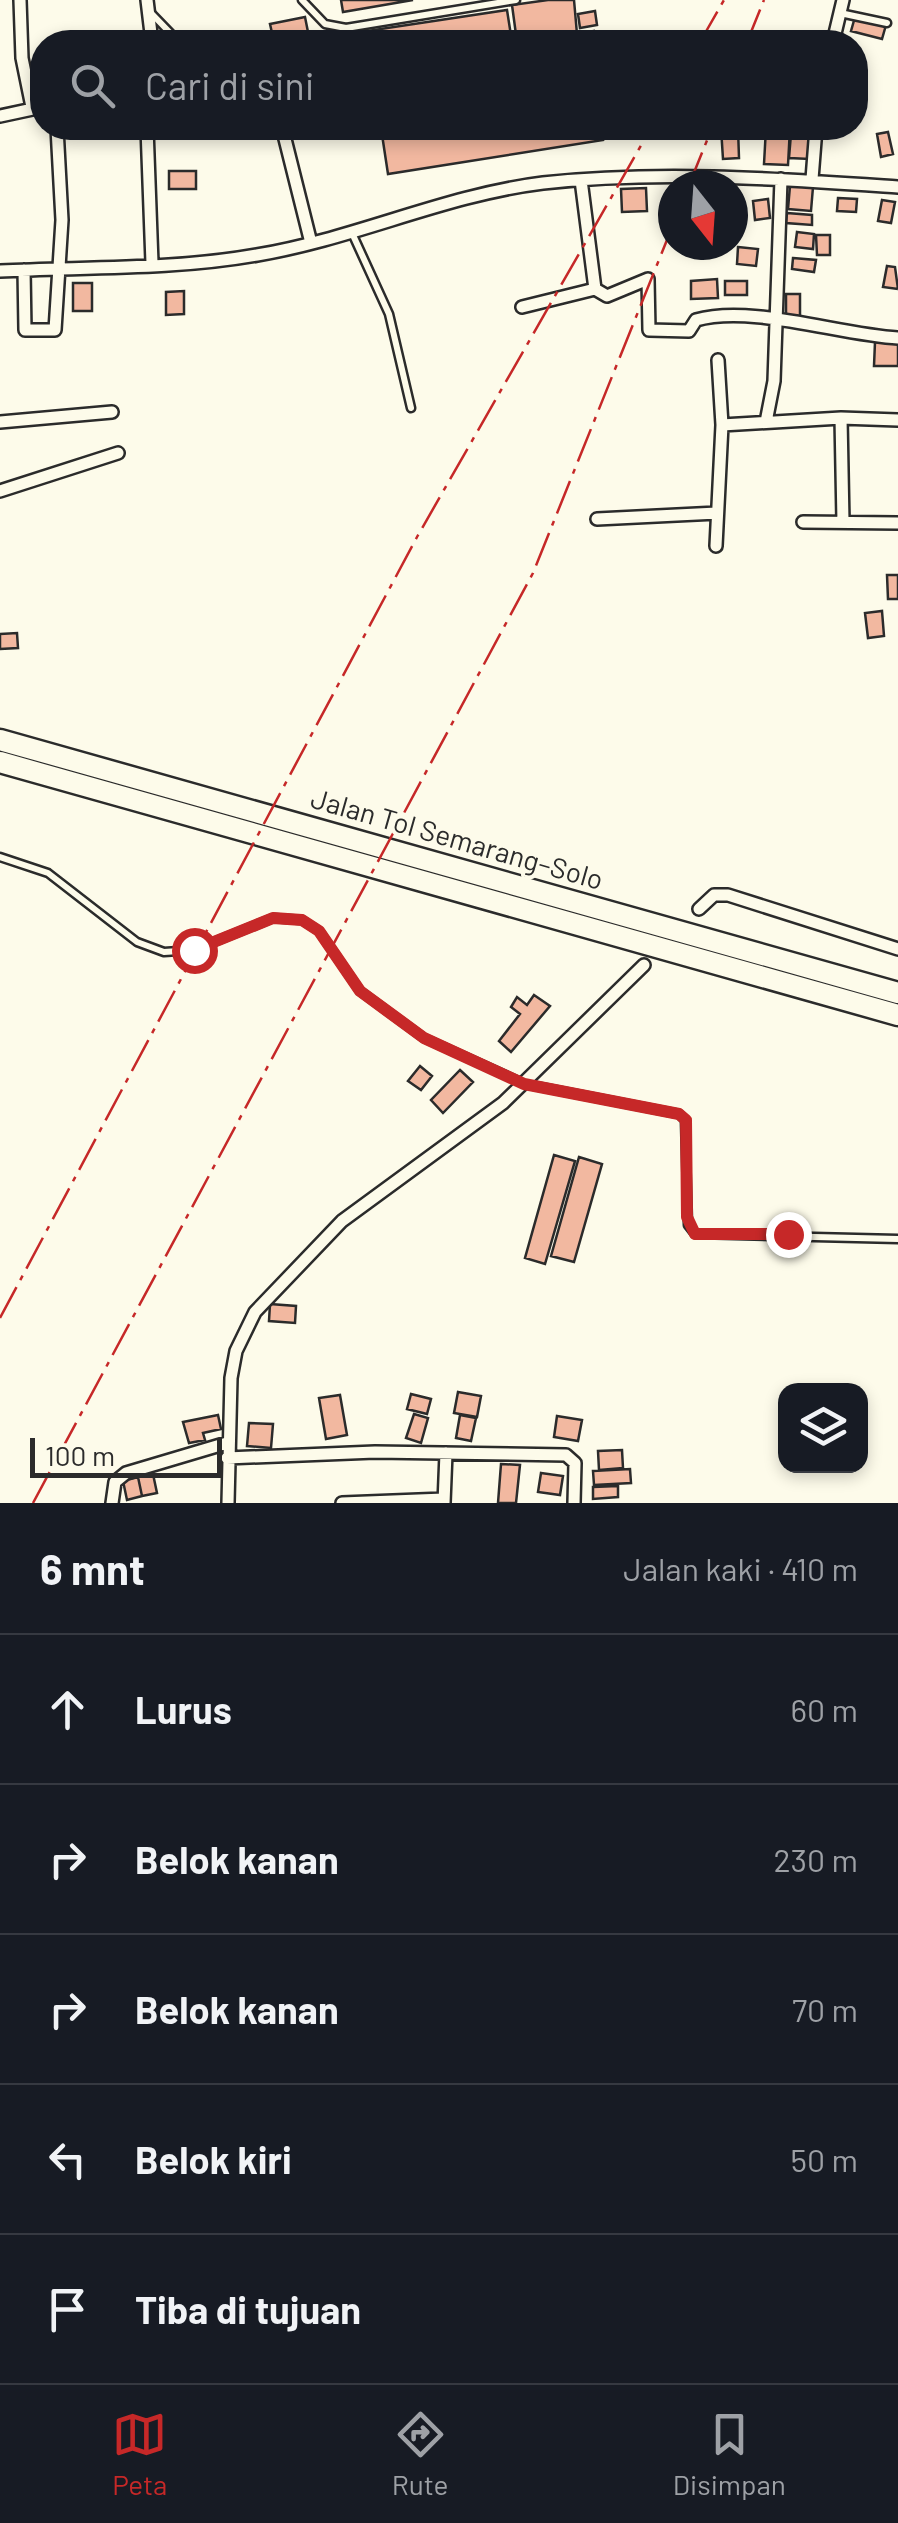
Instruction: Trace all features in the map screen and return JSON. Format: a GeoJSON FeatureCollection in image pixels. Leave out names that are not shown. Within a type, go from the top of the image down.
{"type":"FeatureCollection","features":[{"type":"Feature","properties":{"kind":"highway","name":"Jalan Tol Semarang–Solo"},"geometry":{"type":"LineString","coordinates":[[0,740],[898,993]]}},
{"type":"Feature","properties":{"kind":"highway","name":"Jalan Tol Semarang–Solo"},"geometry":{"type":"LineString","coordinates":[[0,762],[898,1015]]}},
{"type":"Feature","properties":{"kind":"street"},"geometry":{"type":"LineString","coordinates":[[20,0],[22,58],[30,84]]}},
{"type":"Feature","properties":{"kind":"street"},"geometry":{"type":"LineString","coordinates":[[0,116],[30,109]]}},
{"type":"Feature","properties":{"kind":"street"},"geometry":{"type":"LineString","coordinates":[[24,270],[25,330],[55,330],[61,268],[57,140]]}},
{"type":"Feature","properties":{"kind":"street"},"geometry":{"type":"LineString","coordinates":[[147,140],[152,263]]}},
{"type":"Feature","properties":{"kind":"street"},"geometry":{"type":"LineString","coordinates":[[285,140],[311,243]]}},
{"type":"Feature","properties":{"kind":"street"},"geometry":{"type":"LineString","coordinates":[[812,179],[815,140]]}},
{"type":"Feature","properties":{"kind":"street"},"geometry":{"type":"LineString","coordinates":[[766,422],[774,381],[781,179]]}},
{"type":"Feature","properties":{"kind":"street"},"geometry":{"type":"LineString","coordinates":[[0,272],[229,259],[311,243],[487,193],[581,180],[812,179],[898,186]]}},
{"type":"Feature","properties":{"kind":"street"},"geometry":{"type":"LineString","coordinates":[[581,180],[596,289]]}},
{"type":"Feature","properties":{"kind":"street"},"geometry":{"type":"LineString","coordinates":[[522,307],[596,289],[607,296],[648,279],[648,330],[690,332],[696,320],[703,318],[775,321],[898,338]]}},
{"type":"Feature","properties":{"kind":"street"},"geometry":{"type":"LineString","coordinates":[[716,546],[722,425],[718,360]]}},
{"type":"Feature","properties":{"kind":"street"},"geometry":{"type":"LineString","coordinates":[[0,422],[112,412]]}},
{"type":"Feature","properties":{"kind":"street"},"geometry":{"type":"LineString","coordinates":[[841,418],[842,522]]}},
{"type":"Feature","properties":{"kind":"street"},"geometry":{"type":"LineString","coordinates":[[722,425],[841,418],[898,420]]}},
{"type":"Feature","properties":{"kind":"street"},"geometry":{"type":"LineString","coordinates":[[0,492],[118,453]]}},
{"type":"Feature","properties":{"kind":"street"},"geometry":{"type":"LineString","coordinates":[[597,518],[717,513]]}},
{"type":"Feature","properties":{"kind":"street"},"geometry":{"type":"LineString","coordinates":[[803,522],[898,523]]}},
{"type":"Feature","properties":{"kind":"street"},"geometry":{"type":"LineString","coordinates":[[700,909],[721,894],[898,950]]}},
{"type":"Feature","properties":{"kind":"street"},"geometry":{"type":"LineString","coordinates":[[228,1503],[227,1443],[236,1351],[255,1312],[342,1222],[524,1084],[644,965]]}},
{"type":"Feature","properties":{"kind":"street"},"geometry":{"type":"LineString","coordinates":[[112,1503],[115,1482],[126,1473],[227,1443]]}},
{"type":"Feature","properties":{"kind":"street"},"geometry":{"type":"LineString","coordinates":[[227,1458],[446,1453],[566,1455],[575,1463],[574,1503]]}},
{"type":"Feature","properties":{"kind":"street"},"geometry":{"type":"LineString","coordinates":[[342,1503],[444,1501],[446,1453]]}},
{"type":"Feature","properties":{"kind":"lane"},"geometry":{"type":"LineString","coordinates":[[302,0],[326,24],[346,28],[516,0]]}},
{"type":"Feature","properties":{"kind":"lane"},"geometry":{"type":"LineString","coordinates":[[148,6],[169,30]]}},
{"type":"Feature","properties":{"kind":"lane"},"geometry":{"type":"LineString","coordinates":[[841,7],[887,24]]}},
{"type":"Feature","properties":{"kind":"lane"},"geometry":{"type":"LineString","coordinates":[[352,232],[389,314],[411,408]]}},
{"type":"Feature","properties":{"kind":"lane"},"geometry":{"type":"LineString","coordinates":[[0,858],[48,873],[137,942],[164,952],[194,950],[273,918],[302,920],[319,931],[360,991],[424,1038],[524,1084],[679,1114],[686,1120],[687,1217],[695,1234],[898,1239]]}},
{"type":"Feature","properties":{"kind":"building"},"geometry":{"type":"Polygon","coordinates":[[[341,0],[413,0],[343,12],[341,0]]]}},
{"type":"Feature","properties":{"kind":"building"},"geometry":{"type":"Polygon","coordinates":[[[574,0],[577,30],[515,30],[512,5],[574,0]]]}},
{"type":"Feature","properties":{"kind":"building"},"geometry":{"type":"Polygon","coordinates":[[[507,10],[510,30],[374,30],[507,10]]]}},
{"type":"Feature","properties":{"kind":"building"},"geometry":{"type":"Polygon","coordinates":[[[595,11],[597,25],[580,28],[578,14],[595,11]]]}},
{"type":"Feature","properties":{"kind":"building"},"geometry":{"type":"Polygon","coordinates":[[[305,17],[308,30],[271,30],[270,24],[305,17]]]}},
{"type":"Feature","properties":{"kind":"building"},"geometry":{"type":"Polygon","coordinates":[[[855,17],[886,25],[882,39],[868,35],[868,30],[851,30],[855,17]]]}},
{"type":"Feature","properties":{"kind":"building"},"geometry":{"type":"Polygon","coordinates":[[[888,132],[893,154],[881,157],[877,134],[888,132]]]}},
{"type":"Feature","properties":{"kind":"building"},"geometry":{"type":"Polygon","coordinates":[[[383,140],[603,140],[388,174],[383,140]]]}},
{"type":"Feature","properties":{"kind":"building"},"geometry":{"type":"Polygon","coordinates":[[[722,140],[738,140],[739,158],[723,159],[722,140]]]}},
{"type":"Feature","properties":{"kind":"building"},"geometry":{"type":"Polygon","coordinates":[[[765,140],[789,140],[788,165],[764,164],[765,140]]]}},
{"type":"Feature","properties":{"kind":"building"},"geometry":{"type":"Polygon","coordinates":[[[790,140],[812,140],[810,159],[789,158],[790,140]]]}},
{"type":"Feature","properties":{"kind":"building"},"geometry":{"type":"Polygon","coordinates":[[[169,171],[196,171],[196,189],[169,189],[169,171]]]}},
{"type":"Feature","properties":{"kind":"building"},"geometry":{"type":"Polygon","coordinates":[[[790,186],[813,187],[811,211],[788,209],[790,186]]]}},
{"type":"Feature","properties":{"kind":"building"},"geometry":{"type":"Polygon","coordinates":[[[646,188],[647,211],[622,212],[621,189],[646,188]]]}},
{"type":"Feature","properties":{"kind":"building"},"geometry":{"type":"Polygon","coordinates":[[[838,198],[857,199],[856,212],[837,211],[838,198]]]}},
{"type":"Feature","properties":{"kind":"building"},"geometry":{"type":"Polygon","coordinates":[[[768,199],[770,218],[755,220],[753,201],[768,199]]]}},
{"type":"Feature","properties":{"kind":"building"},"geometry":{"type":"Polygon","coordinates":[[[882,200],[895,202],[891,223],[878,221],[882,200]]]}},
{"type":"Feature","properties":{"kind":"building"},"geometry":{"type":"Polygon","coordinates":[[[787,213],[812,215],[812,225],[786,223],[787,213]]]}},
{"type":"Feature","properties":{"kind":"building"},"geometry":{"type":"Polygon","coordinates":[[[797,232],[814,234],[813,249],[795,247],[797,232]]]}},
{"type":"Feature","properties":{"kind":"building"},"geometry":{"type":"Polygon","coordinates":[[[816,235],[830,235],[830,255],[817,255],[816,235]]]}},
{"type":"Feature","properties":{"kind":"building"},"geometry":{"type":"Polygon","coordinates":[[[748,248],[758,249],[756,266],[737,264],[737,260],[748,260],[748,248]]]}},
{"type":"Feature","properties":{"kind":"building"},"geometry":{"type":"Polygon","coordinates":[[[793,258],[816,260],[814,272],[792,269],[793,258]]]}},
{"type":"Feature","properties":{"kind":"building"},"geometry":{"type":"Polygon","coordinates":[[[887,266],[895,267],[898,289],[883,287],[887,266]]]}},
{"type":"Feature","properties":{"kind":"building"},"geometry":{"type":"Polygon","coordinates":[[[717,279],[718,298],[691,299],[691,281],[717,279]]]}},
{"type":"Feature","properties":{"kind":"building"},"geometry":{"type":"Polygon","coordinates":[[[725,281],[747,281],[747,295],[725,295],[725,281]]]}},
{"type":"Feature","properties":{"kind":"building"},"geometry":{"type":"Polygon","coordinates":[[[73,283],[92,283],[92,311],[73,311],[73,283]]]}},
{"type":"Feature","properties":{"kind":"building"},"geometry":{"type":"Polygon","coordinates":[[[184,291],[184,314],[166,315],[166,292],[184,291]]]}},
{"type":"Feature","properties":{"kind":"building"},"geometry":{"type":"Polygon","coordinates":[[[786,294],[800,294],[800,321],[786,321],[786,294]]]}},
{"type":"Feature","properties":{"kind":"building"},"geometry":{"type":"Polygon","coordinates":[[[875,342],[898,343],[898,366],[874,366],[875,342]]]}},
{"type":"Feature","properties":{"kind":"building"},"geometry":{"type":"Polygon","coordinates":[[[887,575],[898,575],[898,599],[888,599],[887,575]]]}},
{"type":"Feature","properties":{"kind":"building"},"geometry":{"type":"Polygon","coordinates":[[[882,611],[884,636],[868,638],[865,613],[882,611]]]}},
{"type":"Feature","properties":{"kind":"building"},"geometry":{"type":"Polygon","coordinates":[[[17,633],[18,648],[0,649],[0,634],[17,633]]]}},
{"type":"Feature","properties":{"kind":"building"},"geometry":{"type":"Polygon","coordinates":[[[534,995],[550,1006],[511,1052],[499,1041],[520,1014],[511,1007],[517,997],[527,1005],[534,995]]]}},
{"type":"Feature","properties":{"kind":"building"},"geometry":{"type":"Polygon","coordinates":[[[420,1066],[432,1076],[421,1090],[408,1081],[420,1066]]]}},
{"type":"Feature","properties":{"kind":"building"},"geometry":{"type":"Polygon","coordinates":[[[460,1070],[473,1082],[443,1113],[431,1100],[460,1070]]]}},
{"type":"Feature","properties":{"kind":"building"},"geometry":{"type":"Polygon","coordinates":[[[554,1155],[575,1161],[545,1264],[525,1258],[554,1155]]]}},
{"type":"Feature","properties":{"kind":"building"},"geometry":{"type":"Polygon","coordinates":[[[579,1157],[602,1164],[574,1262],[551,1256],[579,1157]]]}},
{"type":"Feature","properties":{"kind":"building"},"geometry":{"type":"Polygon","coordinates":[[[270,1304],[296,1306],[295,1323],[269,1321],[270,1304]]]}},
{"type":"Feature","properties":{"kind":"building"},"geometry":{"type":"Polygon","coordinates":[[[458,1392],[481,1396],[477,1417],[454,1413],[458,1392]]]}},
{"type":"Feature","properties":{"kind":"building"},"geometry":{"type":"Polygon","coordinates":[[[411,1394],[431,1399],[427,1414],[407,1409],[411,1394]]]}},
{"type":"Feature","properties":{"kind":"building"},"geometry":{"type":"Polygon","coordinates":[[[340,1395],[347,1435],[326,1439],[319,1398],[340,1395]]]}},
{"type":"Feature","properties":{"kind":"building"},"geometry":{"type":"Polygon","coordinates":[[[414,1414],[428,1418],[421,1443],[406,1438],[414,1414]]]}},
{"type":"Feature","properties":{"kind":"building"},"geometry":{"type":"Polygon","coordinates":[[[218,1415],[221,1429],[203,1433],[205,1440],[189,1443],[183,1422],[218,1415]]]}},
{"type":"Feature","properties":{"kind":"building"},"geometry":{"type":"Polygon","coordinates":[[[460,1415],[476,1418],[471,1441],[456,1438],[460,1415]]]}},
{"type":"Feature","properties":{"kind":"building"},"geometry":{"type":"Polygon","coordinates":[[[557,1416],[582,1420],[578,1441],[554,1437],[557,1416]]]}},
{"type":"Feature","properties":{"kind":"building"},"geometry":{"type":"Polygon","coordinates":[[[249,1423],[273,1424],[271,1448],[247,1446],[249,1423]]]}},
{"type":"Feature","properties":{"kind":"building"},"geometry":{"type":"Polygon","coordinates":[[[622,1450],[623,1468],[599,1470],[598,1451],[622,1450]]]}},
{"type":"Feature","properties":{"kind":"building"},"geometry":{"type":"Polygon","coordinates":[[[501,1464],[520,1465],[516,1503],[498,1503],[501,1464]]]}},
{"type":"Feature","properties":{"kind":"building"},"geometry":{"type":"Polygon","coordinates":[[[630,1469],[631,1483],[594,1485],[593,1471],[630,1469]]]}},
{"type":"Feature","properties":{"kind":"building"},"geometry":{"type":"Polygon","coordinates":[[[541,1473],[563,1476],[560,1495],[538,1492],[541,1473]]]}},
{"type":"Feature","properties":{"kind":"building"},"geometry":{"type":"Polygon","coordinates":[[[153,1474],[157,1493],[142,1496],[138,1477],[153,1474]]]}},
{"type":"Feature","properties":{"kind":"building"},"geometry":{"type":"Polygon","coordinates":[[[138,1477],[142,1496],[127,1500],[123,1481],[138,1477]]]}},
{"type":"Feature","properties":{"kind":"building"},"geometry":{"type":"Polygon","coordinates":[[[618,1486],[618,1497],[593,1499],[593,1487],[618,1486]]]}},
{"type":"Feature","properties":{"kind":"power"},"geometry":{"type":"LineString","coordinates":[[707,30],[724,0]]}},
{"type":"Feature","properties":{"kind":"power"},"geometry":{"type":"LineString","coordinates":[[752,30],[764,0]]}},
{"type":"Feature","properties":{"kind":"power"},"geometry":{"type":"LineString","coordinates":[[0,1318],[417,537],[644,140]]}},
{"type":"Feature","properties":{"kind":"power"},"geometry":{"type":"LineString","coordinates":[[695,170],[707,140]]}},
{"type":"Feature","properties":{"kind":"power"},"geometry":{"type":"LineString","coordinates":[[33,1503],[533,573],[659,260]]}},
{"type":"Feature","properties":{"kind":"route"},"geometry":{"type":"LineString","coordinates":[[194,950],[273,918],[288,916],[302,920],[319,931],[360,991],[424,1038],[524,1084],[671,1109],[679,1114],[686,1120],[687,1217],[695,1234],[788,1234]]}}]}
